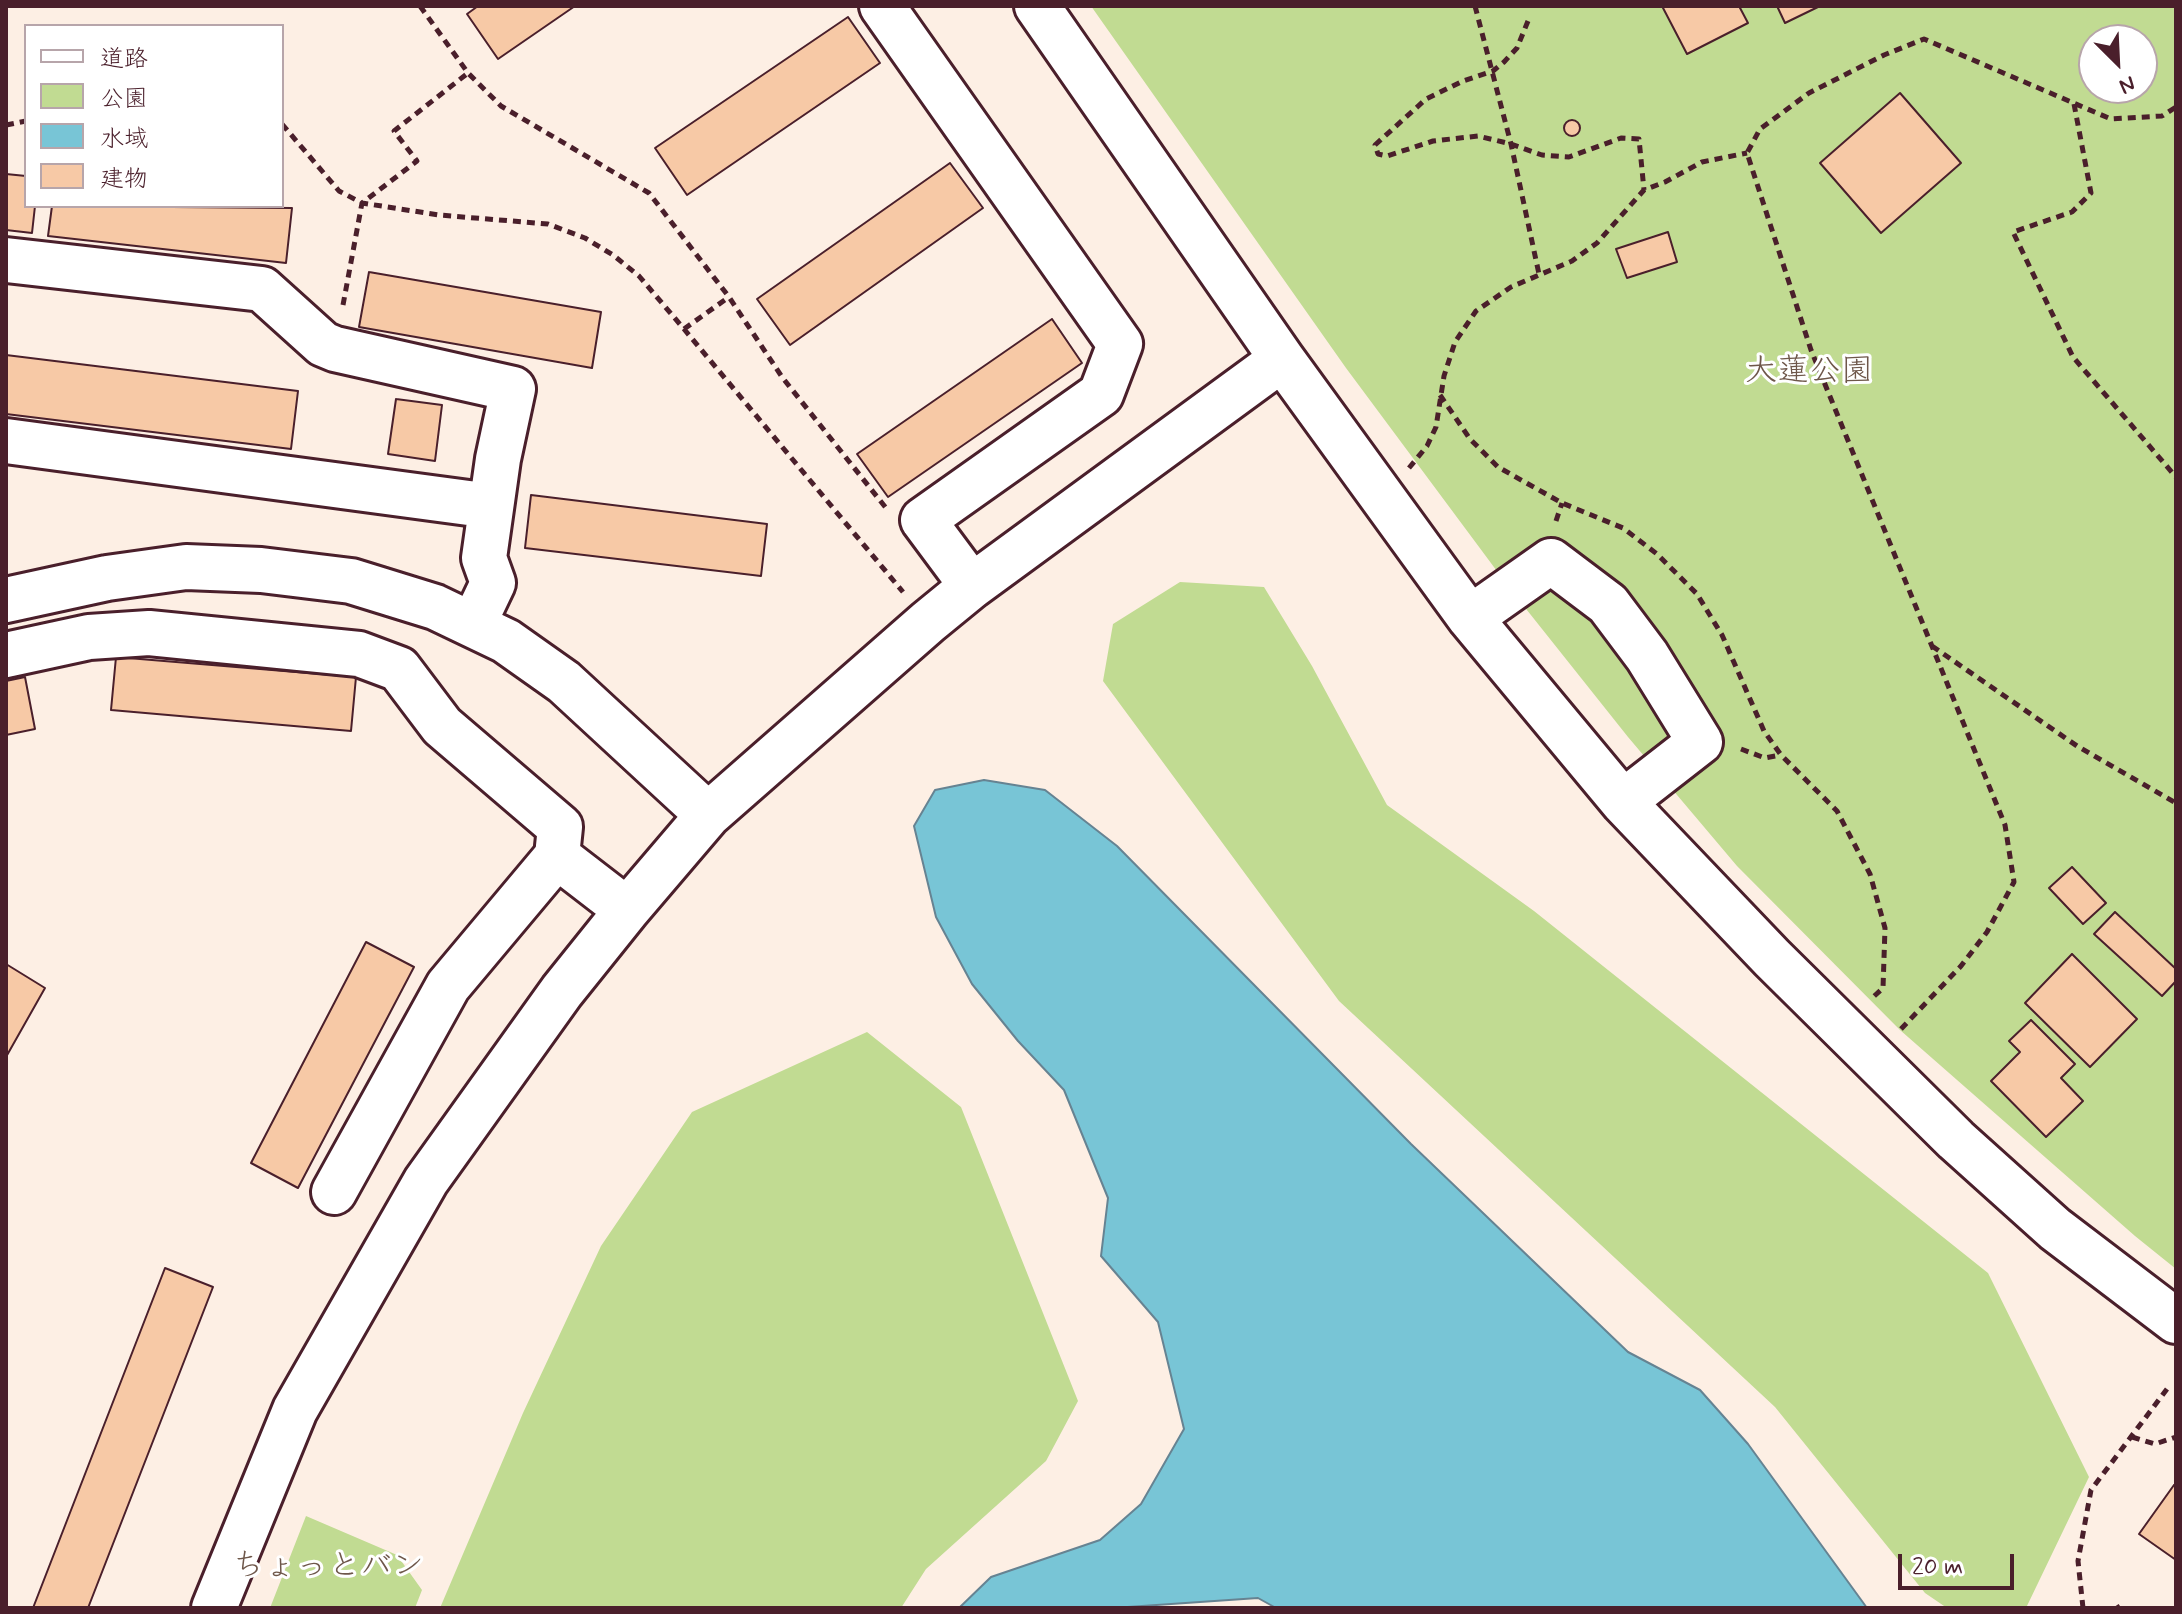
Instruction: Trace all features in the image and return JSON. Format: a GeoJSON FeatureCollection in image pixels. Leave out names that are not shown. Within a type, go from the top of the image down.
{"type":"FeatureCollection","features":[{"type":"Feature","properties":{"kind":"street"},"geometry":{"type":"LineString","coordinates":[[882,6],[1120,344],[1101,394],[923,520],[972,586]]}},
{"type":"Feature","properties":{"kind":"street"},"geometry":{"type":"LineString","coordinates":[[1037,6],[1282,359],[1470,618],[1623,802],[1772,958],[1956,1140],[2055,1229],[2176,1321]]}},
{"type":"Feature","properties":{"kind":"street"},"geometry":{"type":"LineString","coordinates":[[6,260],[262,289],[323,344],[335,349],[513,389],[484,558],[493,583],[473,625]]}},
{"type":"Feature","properties":{"kind":"street"},"geometry":{"type":"LineString","coordinates":[[214,1608],[295,1410],[426,1181],[562,991],[708,815],[972,586],[1282,359]]}},
{"type":"Feature","properties":{"kind":"street"},"geometry":{"type":"LineString","coordinates":[[6,441],[491,506]]}},
{"type":"Feature","properties":{"kind":"street"},"geometry":{"type":"LineString","coordinates":[[1470,618],[1551,561],[1608,604],[1647,656],[1700,742],[1623,802]]}},
{"type":"Feature","properties":{"kind":"street"},"geometry":{"type":"LineString","coordinates":[[6,600],[107,578],[186,567],[261,570],[351,581],[435,607],[506,641],[564,682],[708,815]]}},
{"type":"Feature","properties":{"kind":"street"},"geometry":{"type":"LineString","coordinates":[[6,655],[89,637],[149,633],[359,654],[399,669],[442,726],[560,827],[557,856],[448,986],[334,1192]]}},
{"type":"Feature","properties":{"kind":"street"},"geometry":{"type":"LineString","coordinates":[[557,856],[627,910]]}},
{"type":"Feature","properties":{"kind":"path"},"geometry":{"type":"LineString","coordinates":[[420,6],[468,73],[501,106],[649,193],[729,297],[782,377],[892,515],[923,520]]}},
{"type":"Feature","properties":{"kind":"path"},"geometry":{"type":"LineString","coordinates":[[1475,6],[1511,144],[1539,274]]}},
{"type":"Feature","properties":{"kind":"path"},"geometry":{"type":"LineString","coordinates":[[1528,21],[1517,48],[1493,71],[1426,99],[1375,145],[1378,154],[1387,156],[1433,141],[1478,136],[1542,155],[1569,157],[1621,138],[1639,139],[1644,190]]}},
{"type":"Feature","properties":{"kind":"path"},"geometry":{"type":"LineString","coordinates":[[1872,1056],[1961,966],[1987,932],[2014,882],[2005,825],[1811,350],[1747,153],[1760,129],[1809,93],[1884,55],[1924,39],[2111,119],[2162,116],[2176,107]]}},
{"type":"Feature","properties":{"kind":"path"},"geometry":{"type":"LineString","coordinates":[[335,349],[362,203],[417,161],[394,131],[468,73]]}},
{"type":"Feature","properties":{"kind":"path"},"geometry":{"type":"LineString","coordinates":[[2074,104],[2091,193],[2072,212],[2013,232],[2073,357],[2176,477]]}},
{"type":"Feature","properties":{"kind":"path"},"geometry":{"type":"LineString","coordinates":[[284,126],[339,191],[362,203],[439,215],[548,224],[585,238],[613,255],[639,276],[908,597]]}},
{"type":"Feature","properties":{"kind":"path"},"geometry":{"type":"LineString","coordinates":[[1378,491],[1406,472],[1427,446],[1436,427],[1444,376],[1455,342],[1476,311],[1511,287],[1572,261],[1597,243],[1644,190],[1702,162],[1747,153]]}},
{"type":"Feature","properties":{"kind":"path"},"geometry":{"type":"LineString","coordinates":[[684,329],[729,297]]}},
{"type":"Feature","properties":{"kind":"path"},"geometry":{"type":"LineString","coordinates":[[1931,646],[2077,746],[2176,803]]}},
{"type":"Feature","properties":{"kind":"path"},"geometry":{"type":"LineString","coordinates":[[1736,746],[1749,754],[1765,758],[1781,755]]}},
{"type":"Feature","properties":{"kind":"path"},"geometry":{"type":"LineString","coordinates":[[2083,1608],[2078,1561],[2091,1490],[2167,1389]]}},
{"type":"Feature","properties":{"kind":"path"},"geometry":{"type":"LineString","coordinates":[[2132,1437],[2155,1444],[2176,1437]]}},
{"type":"Feature","properties":{"kind":"green space","name":"大蓮公園"},"geometry":{"type":"Polygon","coordinates":[[[1091,6],[2176,6],[2176,1269],[1900,1030],[1737,866],[1628,737],[1511,590],[1346,368],[1091,6]]]}},
{"type":"Feature","properties":{"kind":"green space"},"geometry":{"type":"Polygon","coordinates":[[[1180,582],[1264,587],[1312,666],[1387,805],[1534,911],[1988,1273],[2089,1477],[2026,1608],[1947,1608],[1925,1593],[1775,1407],[1339,1001],[1103,681],[1113,624],[1180,582]]]}},
{"type":"Feature","properties":{"kind":"green space"},"geometry":{"type":"Polygon","coordinates":[[[867,1032],[961,1107],[1078,1401],[1046,1461],[926,1569],[901,1608],[440,1608],[523,1413],[601,1246],[692,1112],[867,1032]]]}},
{"type":"Feature","properties":{"kind":"green space","name":"ちょっとバン"},"geometry":{"type":"Polygon","coordinates":[[[306,1516],[397,1555],[422,1590],[415,1608],[270,1608],[306,1516]]]}},
{"type":"Feature","properties":{"kind":"water"},"geometry":{"type":"Polygon","coordinates":[[[984,780],[1045,790],[1117,846],[1411,1144],[1628,1352],[1700,1390],[1748,1444],[1867,1608],[1276,1608],[1258,1598],[1113,1608],[959,1608],[991,1577],[1100,1540],[1141,1504],[1184,1429],[1158,1322],[1101,1256],[1108,1198],[1064,1090],[1018,1041],[972,984],[936,917],[914,826],[935,790],[984,780]]]}},
{"type":"Feature","properties":{"kind":"building"},"geometry":{"type":"Polygon","coordinates":[[[478,6],[575,6],[498,59],[467,14],[478,6]]]}},
{"type":"Feature","properties":{"kind":"building"},"geometry":{"type":"Polygon","coordinates":[[[1662,6],[1739,6],[1748,23],[1687,54],[1662,6]]]}},
{"type":"Feature","properties":{"kind":"building"},"geometry":{"type":"Polygon","coordinates":[[[1777,6],[1820,6],[1785,23],[1777,6]]]}},
{"type":"Feature","properties":{"kind":"building"},"geometry":{"type":"Polygon","coordinates":[[[848,17],[880,63],[687,195],[655,148],[848,17]]]}},
{"type":"Feature","properties":{"kind":"building"},"geometry":{"type":"Polygon","coordinates":[[[1900,93],[1961,163],[1881,233],[1820,163],[1900,93]]]}},
{"type":"Feature","properties":{"kind":"building"},"geometry":{"type":"Polygon","coordinates":[[[1572,120],[1578,122],[1578,134],[1572,136],[1566,134],[1564,128],[1566,122],[1572,120]]]}},
{"type":"Feature","properties":{"kind":"building"},"geometry":{"type":"Polygon","coordinates":[[[950,163],[983,208],[790,345],[757,299],[950,163]]]}},
{"type":"Feature","properties":{"kind":"building"},"geometry":{"type":"Polygon","coordinates":[[[6,174],[24,176],[24,208],[35,208],[32,233],[6,230],[6,174]]]}},
{"type":"Feature","properties":{"kind":"building"},"geometry":{"type":"Polygon","coordinates":[[[52,208],[292,208],[286,263],[48,236],[52,208]]]}},
{"type":"Feature","properties":{"kind":"building"},"geometry":{"type":"Polygon","coordinates":[[[1668,232],[1677,262],[1627,278],[1616,249],[1668,232]]]}},
{"type":"Feature","properties":{"kind":"building"},"geometry":{"type":"Polygon","coordinates":[[[369,272],[601,312],[592,368],[359,327],[369,272]]]}},
{"type":"Feature","properties":{"kind":"building"},"geometry":{"type":"Polygon","coordinates":[[[1052,319],[1082,363],[888,497],[857,454],[1052,319]]]}},
{"type":"Feature","properties":{"kind":"building"},"geometry":{"type":"Polygon","coordinates":[[[6,355],[298,391],[291,449],[6,414],[6,355]]]}},
{"type":"Feature","properties":{"kind":"building"},"geometry":{"type":"Polygon","coordinates":[[[396,399],[442,405],[435,461],[388,454],[396,399]]]}},
{"type":"Feature","properties":{"kind":"building"},"geometry":{"type":"Polygon","coordinates":[[[531,495],[767,524],[761,576],[525,548],[531,495]]]}},
{"type":"Feature","properties":{"kind":"building"},"geometry":{"type":"Polygon","coordinates":[[[116,657],[356,677],[351,731],[111,710],[116,657]]]}},
{"type":"Feature","properties":{"kind":"building"},"geometry":{"type":"Polygon","coordinates":[[[25,677],[35,729],[6,735],[6,681],[25,677]]]}},
{"type":"Feature","properties":{"kind":"building"},"geometry":{"type":"Polygon","coordinates":[[[2072,867],[2106,903],[2083,924],[2049,888],[2072,867]]]}},
{"type":"Feature","properties":{"kind":"building"},"geometry":{"type":"Polygon","coordinates":[[[2115,912],[2176,969],[2176,981],[2162,996],[2094,934],[2115,912]]]}},
{"type":"Feature","properties":{"kind":"building"},"geometry":{"type":"Polygon","coordinates":[[[366,942],[414,967],[298,1188],[251,1163],[366,942]]]}},
{"type":"Feature","properties":{"kind":"building"},"geometry":{"type":"Polygon","coordinates":[[[2072,954],[2137,1019],[2090,1067],[2025,1003],[2072,954]]]}},
{"type":"Feature","properties":{"kind":"building"},"geometry":{"type":"Polygon","coordinates":[[[6,964],[45,988],[6,1057],[6,964]]]}},
{"type":"Feature","properties":{"kind":"building"},"geometry":{"type":"Polygon","coordinates":[[[2031,1020],[2075,1064],[2061,1078],[2083,1101],[2046,1137],[1991,1081],[2020,1052],[2009,1041],[2031,1020]]]}},
{"type":"Feature","properties":{"kind":"building"},"geometry":{"type":"Polygon","coordinates":[[[165,1268],[213,1287],[88,1608],[33,1608],[165,1268]]]}},
{"type":"Feature","properties":{"kind":"building"},"geometry":{"type":"Polygon","coordinates":[[[2174,1485],[2176,1487],[2176,1560],[2139,1534],[2174,1485]]]}}]}
